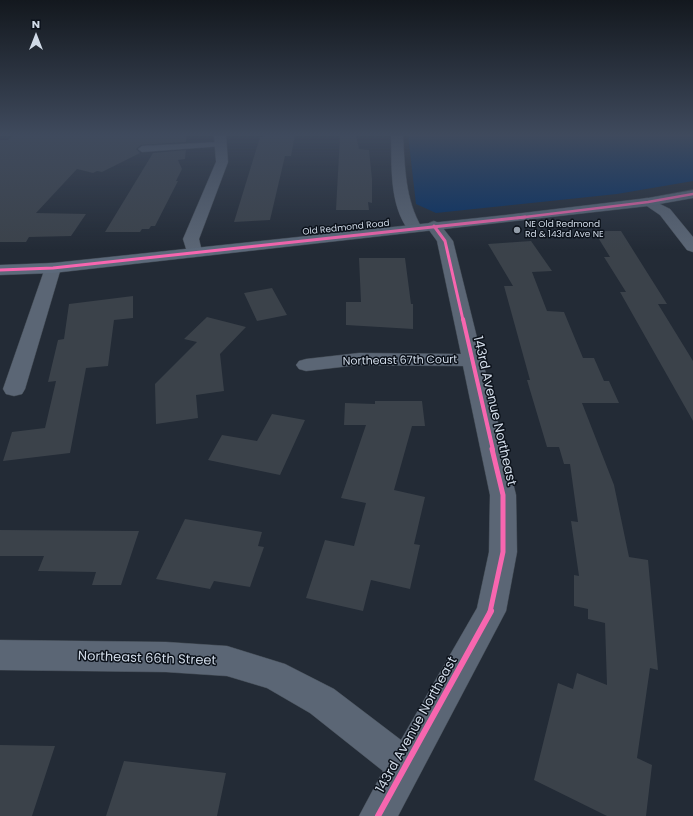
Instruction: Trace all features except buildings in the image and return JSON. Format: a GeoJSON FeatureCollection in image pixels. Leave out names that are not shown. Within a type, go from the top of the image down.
{"type":"FeatureCollection","features":[{"type":"Feature","properties":{"kind":"main road","name":"Old Redmond Road"},"geometry":{"type":"LineString","coordinates":[[0,270],[53,268],[648,202],[693,194]]}},
{"type":"Feature","properties":{"kind":"street"},"geometry":{"type":"LineString","coordinates":[[194,252],[191,239],[218,173]]}},
{"type":"Feature","properties":{"kind":"street","name":"143rd Avenue Northeast"},"geometry":{"type":"LineString","coordinates":[[378,816],[491,610],[503,552],[503,495],[445,241],[406,217],[399,173]]}},
{"type":"Feature","properties":{"kind":"street"},"geometry":{"type":"LineString","coordinates":[[648,202],[665,212],[693,247]]}},
{"type":"Feature","properties":{"kind":"street"},"geometry":{"type":"LineString","coordinates":[[14,389],[53,268]]}},
{"type":"Feature","properties":{"kind":"street","name":"Northeast 67th Court"},"geometry":{"type":"LineString","coordinates":[[306,365],[359,359],[471,360]]}},
{"type":"Feature","properties":{"kind":"street","name":"Northeast 66th Street"},"geometry":{"type":"LineString","coordinates":[[0,655],[166,657],[227,662],[274,675],[322,701],[406,766]]}},
{"type":"Feature","properties":{"kind":"shaded area"},"geometry":{"type":"Polygon","coordinates":[[[412,173],[693,173],[693,181],[617,194],[436,213],[416,204],[412,173]]]}},
{"type":"Feature","properties":{"kind":"cycle path"},"geometry":{"type":"LineString","coordinates":[[0,270],[53,268],[506,219],[648,202],[693,194]]}},
{"type":"Feature","properties":{"kind":"cycle path"},"geometry":{"type":"LineString","coordinates":[[378,816],[491,611],[503,552],[503,495],[445,241],[434,226]]}},
{"type":"Feature","properties":{"kind":"place","name":"NE Old Redmond Rd & 143rd Ave NE"},"geometry":{"type":"Point","coordinates":[517,230]}}]}
